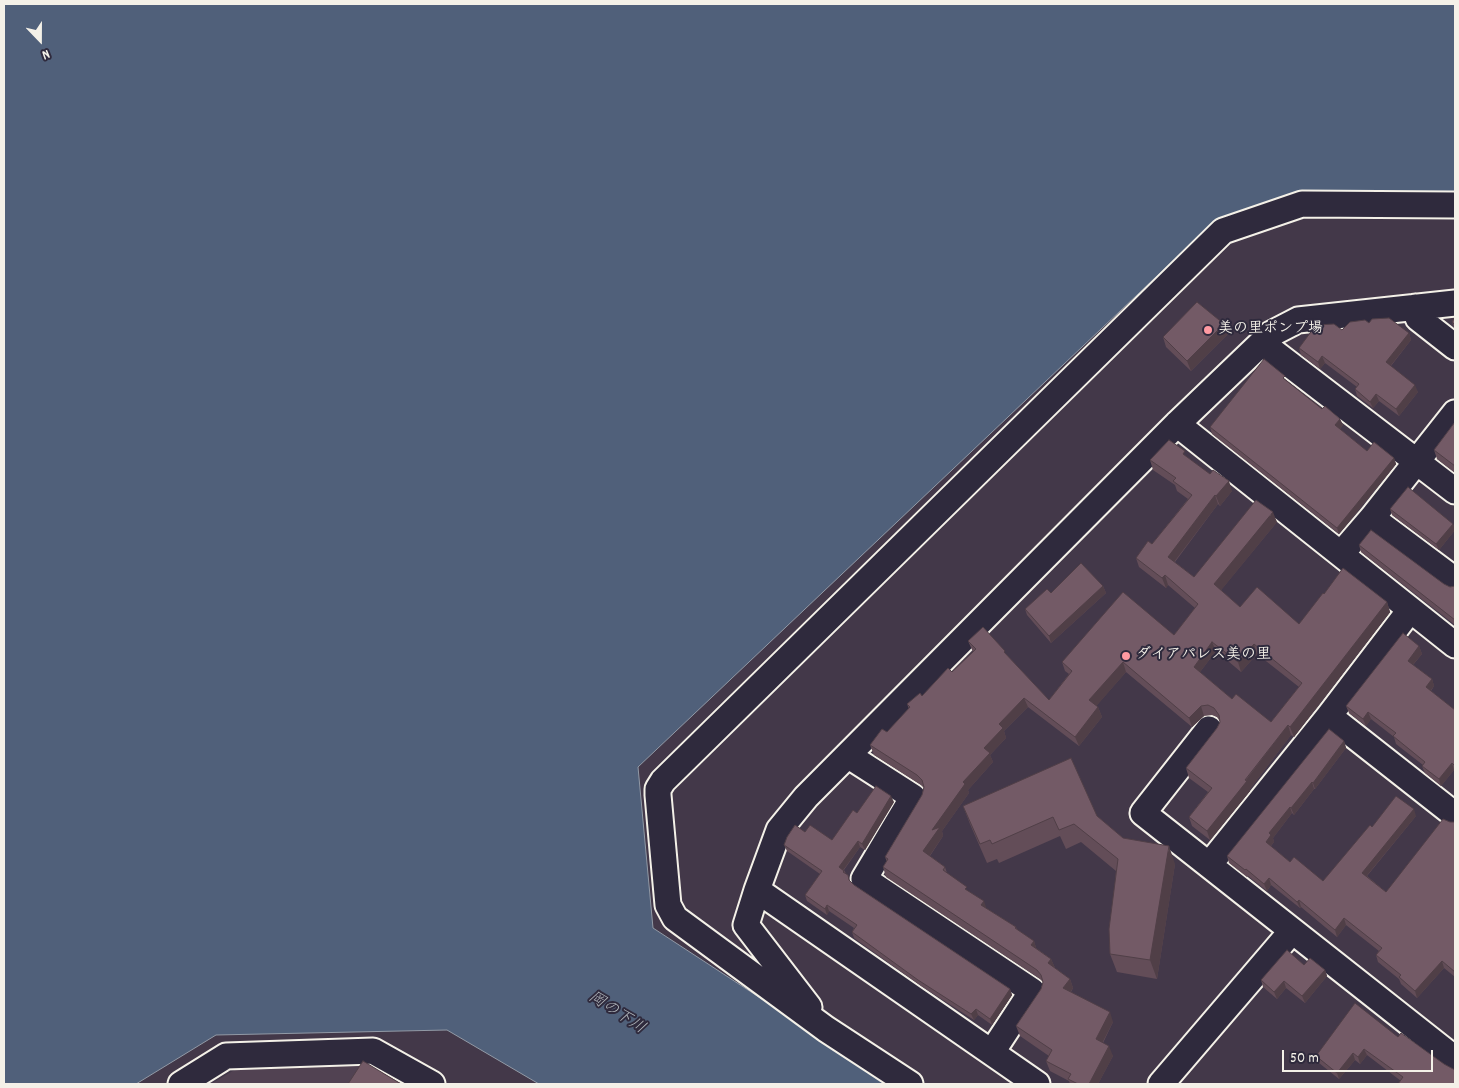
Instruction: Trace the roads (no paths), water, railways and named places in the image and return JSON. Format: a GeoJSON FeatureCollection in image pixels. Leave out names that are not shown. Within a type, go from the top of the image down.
{"type":"FeatureCollection","features":[{"type":"Feature","properties":{"kind":"street"},"geometry":{"type":"LineString","coordinates":[[910,1084],[826,1029],[675,918],[668,905],[658,789],[663,781],[1223,231],[1302,204],[1455,204]]}},
{"type":"Feature","properties":{"kind":"street"},"geometry":{"type":"LineString","coordinates":[[826,1029],[746,925],[779,830],[806,797],[1178,424],[1263,344],[1271,334],[1298,320],[1455,302]]}},
{"type":"Feature","properties":{"kind":"street"},"geometry":{"type":"LineString","coordinates":[[1415,307],[1418,318],[1455,347]]}},
{"type":"Feature","properties":{"kind":"street"},"geometry":{"type":"LineString","coordinates":[[1263,344],[1455,491]]}},
{"type":"Feature","properties":{"kind":"street"},"geometry":{"type":"LineString","coordinates":[[1341,554],[1455,413]]}},
{"type":"Feature","properties":{"kind":"street"},"geometry":{"type":"LineString","coordinates":[[1178,424],[1455,645]]}},
{"type":"Feature","properties":{"kind":"street"},"geometry":{"type":"LineString","coordinates":[[1372,518],[1455,580]]}},
{"type":"Feature","properties":{"kind":"street"},"geometry":{"type":"LineString","coordinates":[[1209,864],[1329,716],[1410,610]]}},
{"type":"Feature","properties":{"kind":"street"},"geometry":{"type":"LineString","coordinates":[[1329,716],[1455,815]]}},
{"type":"Feature","properties":{"kind":"street"},"geometry":{"type":"LineString","coordinates":[[1209,729],[1143,813],[1455,1059]]}},
{"type":"Feature","properties":{"kind":"street"},"geometry":{"type":"LineString","coordinates":[[849,756],[913,797],[864,878],[1032,991],[992,1052]]}},
{"type":"Feature","properties":{"kind":"street"},"geometry":{"type":"LineString","coordinates":[[757,890],[1037,1084]]}},
{"type":"Feature","properties":{"kind":"street"},"geometry":{"type":"LineString","coordinates":[[1161,1084],[1292,931]]}},
{"type":"Feature","properties":{"kind":"street"},"geometry":{"type":"LineString","coordinates":[[181,1084],[226,1056],[373,1050],[432,1084]]}},
{"type":"Feature","properties":{"kind":"water","name":"岡の下川"},"geometry":{"type":"Polygon","coordinates":[[[4,4],[1455,4],[1455,193],[1271,204],[1212,224],[638,767],[653,928],[892,1084],[539,1084],[447,1030],[216,1035],[136,1084],[4,1084],[4,4]]]}},
{"type":"Feature","properties":{"kind":"place","name":"美の里ポンプ場"},"geometry":{"type":"Point","coordinates":[1208,330]}},
{"type":"Feature","properties":{"kind":"place","name":"ダイアパレス美の里"},"geometry":{"type":"Point","coordinates":[1126,656]}}]}
